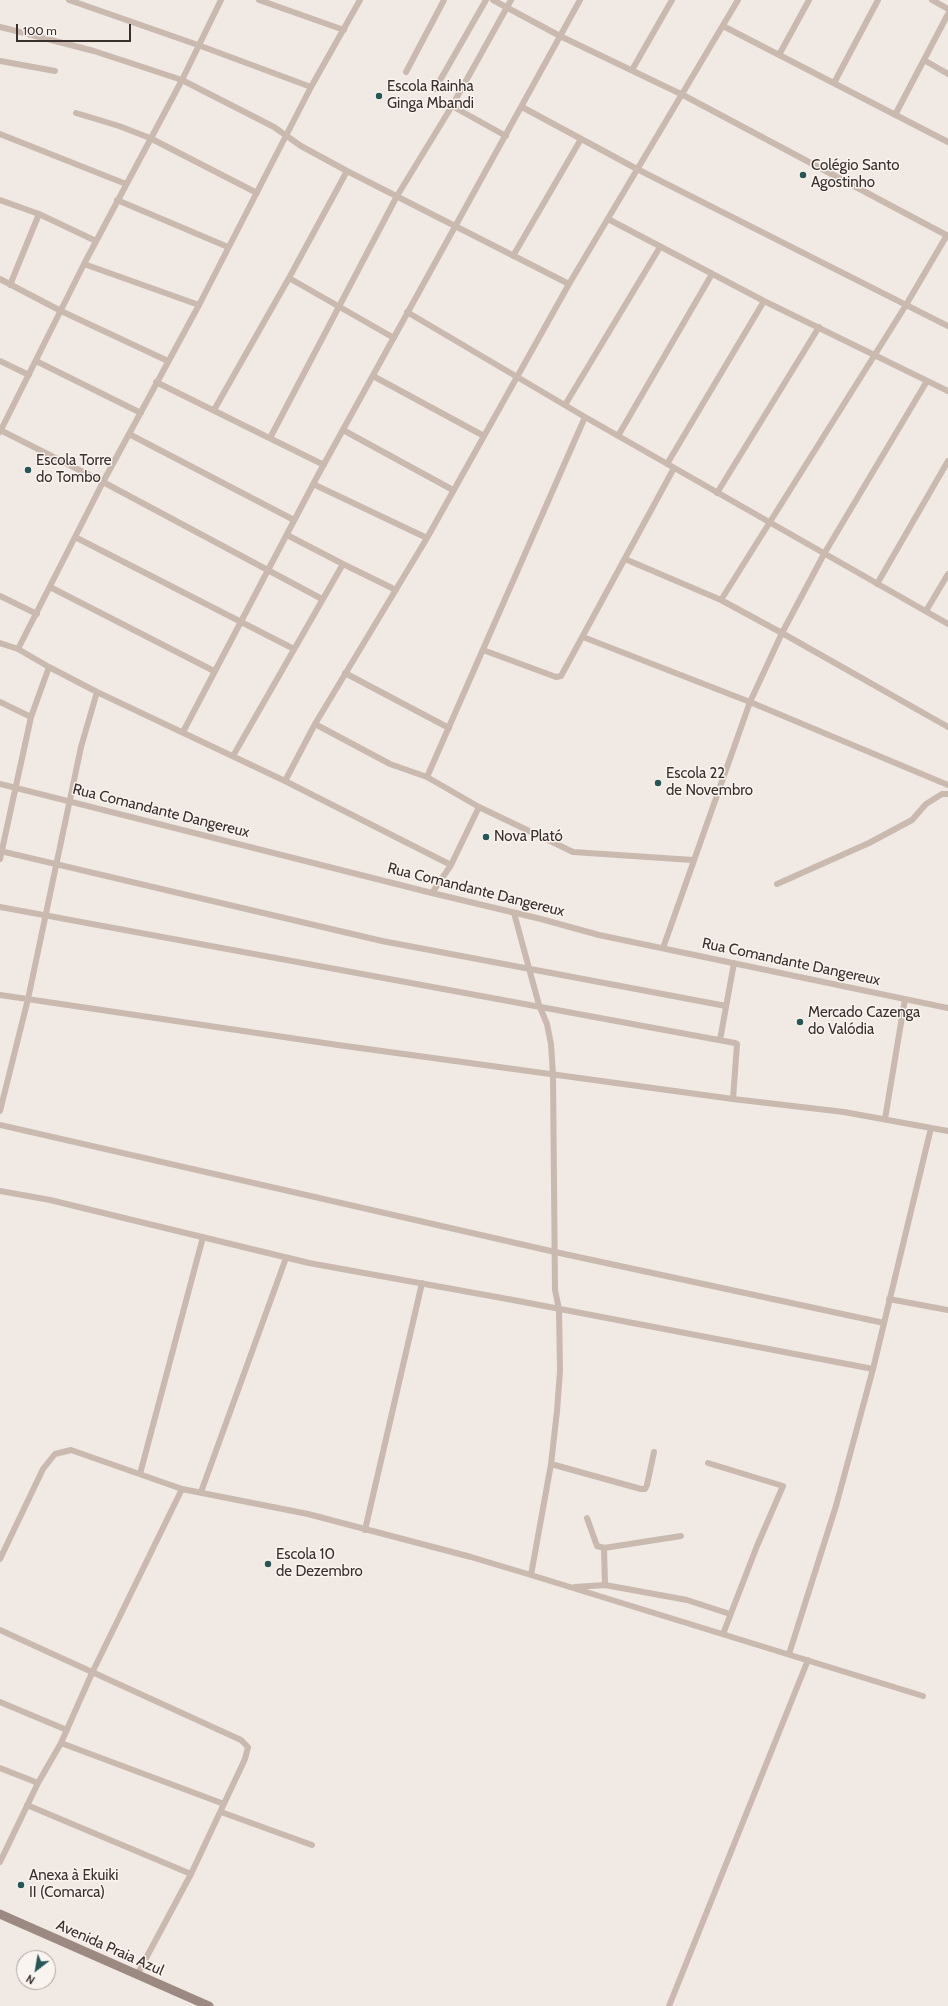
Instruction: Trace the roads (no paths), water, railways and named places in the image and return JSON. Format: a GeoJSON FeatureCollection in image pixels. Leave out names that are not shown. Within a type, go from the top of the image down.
{"type":"FeatureCollection","features":[{"type":"Feature","properties":{"kind":"main road","name":"Avenida Praia Azul"},"geometry":{"type":"LineString","coordinates":[[0,1914],[209,2006]]}},
{"type":"Feature","properties":{"kind":"street"},"geometry":{"type":"LineString","coordinates":[[69,0],[198,45],[311,87]]}},
{"type":"Feature","properties":{"kind":"street"},"geometry":{"type":"LineString","coordinates":[[222,0],[198,45],[182,80],[84,264],[0,431],[103,482],[322,599]]}},
{"type":"Feature","properties":{"kind":"street"},"geometry":{"type":"LineString","coordinates":[[259,0],[344,30]]}},
{"type":"Feature","properties":{"kind":"street"},"geometry":{"type":"LineString","coordinates":[[18,649],[103,482],[199,305],[311,87],[360,0]]}},
{"type":"Feature","properties":{"kind":"street"},"geometry":{"type":"LineString","coordinates":[[406,72],[444,0]]}},
{"type":"Feature","properties":{"kind":"street"},"geometry":{"type":"LineString","coordinates":[[435,89],[486,0]]}},
{"type":"Feature","properties":{"kind":"street"},"geometry":{"type":"LineString","coordinates":[[493,0],[560,36],[683,95],[948,236],[721,600]]}},
{"type":"Feature","properties":{"kind":"street"},"geometry":{"type":"LineString","coordinates":[[270,438],[398,196],[452,106],[511,0]]}},
{"type":"Feature","properties":{"kind":"street"},"geometry":{"type":"LineString","coordinates":[[183,732],[313,484],[580,0]]}},
{"type":"Feature","properties":{"kind":"street"},"geometry":{"type":"LineString","coordinates":[[632,70],[672,0]]}},
{"type":"Feature","properties":{"kind":"street"},"geometry":{"type":"LineString","coordinates":[[285,781],[315,724],[427,538],[516,377],[637,169],[683,95],[738,0]]}},
{"type":"Feature","properties":{"kind":"street"},"geometry":{"type":"LineString","coordinates":[[779,55],[809,0]]}},
{"type":"Feature","properties":{"kind":"street"},"geometry":{"type":"LineString","coordinates":[[834,83],[878,0]]}},
{"type":"Feature","properties":{"kind":"street"},"geometry":{"type":"LineString","coordinates":[[932,0],[948,9]]}},
{"type":"Feature","properties":{"kind":"street"},"geometry":{"type":"LineString","coordinates":[[895,115],[948,14]]}},
{"type":"Feature","properties":{"kind":"street"},"geometry":{"type":"LineString","coordinates":[[723,26],[948,142]]}},
{"type":"Feature","properties":{"kind":"street"},"geometry":{"type":"LineString","coordinates":[[0,27],[94,51],[182,80],[274,127],[301,146],[347,171],[570,284]]}},
{"type":"Feature","properties":{"kind":"street"},"geometry":{"type":"LineString","coordinates":[[924,60],[948,74]]}},
{"type":"Feature","properties":{"kind":"street"},"geometry":{"type":"LineString","coordinates":[[0,61],[55,71]]}},
{"type":"Feature","properties":{"kind":"street"},"geometry":{"type":"LineString","coordinates":[[452,106],[506,136]]}},
{"type":"Feature","properties":{"kind":"street"},"geometry":{"type":"LineString","coordinates":[[522,107],[637,169],[948,326]]}},
{"type":"Feature","properties":{"kind":"street"},"geometry":{"type":"LineString","coordinates":[[76,113],[119,126],[150,138],[257,193]]}},
{"type":"Feature","properties":{"kind":"street"},"geometry":{"type":"LineString","coordinates":[[0,134],[126,184]]}},
{"type":"Feature","properties":{"kind":"street"},"geometry":{"type":"LineString","coordinates":[[513,256],[580,139]]}},
{"type":"Feature","properties":{"kind":"street"},"geometry":{"type":"LineString","coordinates":[[214,410],[289,278],[347,171]]}},
{"type":"Feature","properties":{"kind":"street"},"geometry":{"type":"LineString","coordinates":[[0,200],[40,214],[96,241]]}},
{"type":"Feature","properties":{"kind":"street"},"geometry":{"type":"LineString","coordinates":[[118,200],[228,247]]}},
{"type":"Feature","properties":{"kind":"street"},"geometry":{"type":"LineString","coordinates":[[10,285],[40,214]]}},
{"type":"Feature","properties":{"kind":"street"},"geometry":{"type":"LineString","coordinates":[[608,219],[764,301],[948,391]]}},
{"type":"Feature","properties":{"kind":"street"},"geometry":{"type":"LineString","coordinates":[[566,405],[660,246]]}},
{"type":"Feature","properties":{"kind":"street"},"geometry":{"type":"LineString","coordinates":[[84,264],[199,305]]}},
{"type":"Feature","properties":{"kind":"street"},"geometry":{"type":"LineString","coordinates":[[618,436],[712,274]]}},
{"type":"Feature","properties":{"kind":"street"},"geometry":{"type":"LineString","coordinates":[[289,278],[394,338]]}},
{"type":"Feature","properties":{"kind":"street"},"geometry":{"type":"LineString","coordinates":[[0,280],[61,312],[168,361]]}},
{"type":"Feature","properties":{"kind":"street"},"geometry":{"type":"LineString","coordinates":[[667,464],[764,301]]}},
{"type":"Feature","properties":{"kind":"street"},"geometry":{"type":"LineString","coordinates":[[407,312],[585,417],[948,624]]}},
{"type":"Feature","properties":{"kind":"street"},"geometry":{"type":"LineString","coordinates":[[717,493],[819,328]]}},
{"type":"Feature","properties":{"kind":"street"},"geometry":{"type":"LineString","coordinates":[[0,361],[29,375]]}},
{"type":"Feature","properties":{"kind":"street"},"geometry":{"type":"LineString","coordinates":[[36,361],[141,413]]}},
{"type":"Feature","properties":{"kind":"street"},"geometry":{"type":"LineString","coordinates":[[373,376],[484,436]]}},
{"type":"Feature","properties":{"kind":"street"},"geometry":{"type":"LineString","coordinates":[[663,948],[750,702],[782,632],[824,554],[927,381]]}},
{"type":"Feature","properties":{"kind":"street"},"geometry":{"type":"LineString","coordinates":[[156,382],[324,465]]}},
{"type":"Feature","properties":{"kind":"street"},"geometry":{"type":"LineString","coordinates":[[427,777],[585,417]]}},
{"type":"Feature","properties":{"kind":"street"},"geometry":{"type":"LineString","coordinates":[[343,430],[453,490]]}},
{"type":"Feature","properties":{"kind":"street"},"geometry":{"type":"LineString","coordinates":[[129,434],[294,520]]}},
{"type":"Feature","properties":{"kind":"street"},"geometry":{"type":"LineString","coordinates":[[877,584],[948,461]]}},
{"type":"Feature","properties":{"kind":"street"},"geometry":{"type":"LineString","coordinates":[[483,650],[556,677],[561,676],[674,468]]}},
{"type":"Feature","properties":{"kind":"street"},"geometry":{"type":"LineString","coordinates":[[313,484],[427,538]]}},
{"type":"Feature","properties":{"kind":"street"},"geometry":{"type":"LineString","coordinates":[[287,534],[396,590]]}},
{"type":"Feature","properties":{"kind":"street"},"geometry":{"type":"LineString","coordinates":[[75,537],[294,649]]}},
{"type":"Feature","properties":{"kind":"street"},"geometry":{"type":"LineString","coordinates":[[625,559],[721,600],[782,632],[948,727]]}},
{"type":"Feature","properties":{"kind":"street"},"geometry":{"type":"LineString","coordinates":[[233,756],[343,564]]}},
{"type":"Feature","properties":{"kind":"street"},"geometry":{"type":"LineString","coordinates":[[926,612],[948,574]]}},
{"type":"Feature","properties":{"kind":"street"},"geometry":{"type":"LineString","coordinates":[[50,587],[214,671]]}},
{"type":"Feature","properties":{"kind":"street"},"geometry":{"type":"LineString","coordinates":[[0,596],[37,614]]}},
{"type":"Feature","properties":{"kind":"street"},"geometry":{"type":"LineString","coordinates":[[583,637],[750,702],[948,785]]}},
{"type":"Feature","properties":{"kind":"street"},"geometry":{"type":"LineString","coordinates":[[0,643],[18,649],[97,692],[285,781],[450,865]]}},
{"type":"Feature","properties":{"kind":"street"},"geometry":{"type":"LineString","coordinates":[[0,859],[32,717],[49,667]]}},
{"type":"Feature","properties":{"kind":"street"},"geometry":{"type":"LineString","coordinates":[[345,673],[448,728]]}},
{"type":"Feature","properties":{"kind":"street"},"geometry":{"type":"LineString","coordinates":[[0,1111],[28,999],[81,747],[97,692]]}},
{"type":"Feature","properties":{"kind":"street"},"geometry":{"type":"LineString","coordinates":[[0,702],[32,717]]}},
{"type":"Feature","properties":{"kind":"street"},"geometry":{"type":"LineString","coordinates":[[315,724],[390,764],[427,777],[479,806],[573,852],[693,860]]}},
{"type":"Feature","properties":{"kind":"street","name":"Rua Comandante Dangereux"},"geometry":{"type":"LineString","coordinates":[[0,784],[599,935],[948,1008]]}},
{"type":"Feature","properties":{"kind":"street"},"geometry":{"type":"LineString","coordinates":[[776,884],[869,843],[912,820],[926,804],[942,794],[948,794]]}},
{"type":"Feature","properties":{"kind":"street"},"geometry":{"type":"LineString","coordinates":[[432,893],[450,865],[479,806]]}},
{"type":"Feature","properties":{"kind":"street"},"geometry":{"type":"LineString","coordinates":[[1,852],[382,942],[726,1006]]}},
{"type":"Feature","properties":{"kind":"street"},"geometry":{"type":"LineString","coordinates":[[0,907],[539,1005],[737,1044],[733,1099]]}},
{"type":"Feature","properties":{"kind":"street"},"geometry":{"type":"LineString","coordinates":[[514,913],[528,968],[551,1044],[553,1075],[555,1290],[558,1309],[560,1371],[558,1411],[531,1575]]}},
{"type":"Feature","properties":{"kind":"street"},"geometry":{"type":"LineString","coordinates":[[720,1040],[734,963]]}},
{"type":"Feature","properties":{"kind":"street"},"geometry":{"type":"LineString","coordinates":[[0,995],[553,1075],[885,1118],[931,1128],[948,1130]]}},
{"type":"Feature","properties":{"kind":"street"},"geometry":{"type":"LineString","coordinates":[[885,1118],[905,999]]}},
{"type":"Feature","properties":{"kind":"street"},"geometry":{"type":"LineString","coordinates":[[0,1125],[555,1252],[884,1323]]}},
{"type":"Feature","properties":{"kind":"street"},"geometry":{"type":"LineString","coordinates":[[789,1654],[836,1506],[873,1369],[931,1128]]}},
{"type":"Feature","properties":{"kind":"street"},"geometry":{"type":"LineString","coordinates":[[0,1191],[50,1200],[309,1263],[422,1283],[873,1369]]}},
{"type":"Feature","properties":{"kind":"street"},"geometry":{"type":"LineString","coordinates":[[140,1474],[203,1237]]}},
{"type":"Feature","properties":{"kind":"street"},"geometry":{"type":"LineString","coordinates":[[201,1492],[286,1258]]}},
{"type":"Feature","properties":{"kind":"street"},"geometry":{"type":"LineString","coordinates":[[365,1530],[422,1283]]}},
{"type":"Feature","properties":{"kind":"street"},"geometry":{"type":"LineString","coordinates":[[889,1300],[948,1310]]}},
{"type":"Feature","properties":{"kind":"street"},"geometry":{"type":"LineString","coordinates":[[0,1559],[43,1469],[55,1454],[71,1450],[182,1489],[308,1514],[365,1530],[471,1556],[923,1696]]}},
{"type":"Feature","properties":{"kind":"street"},"geometry":{"type":"LineString","coordinates":[[550,1464],[641,1490],[645,1489],[647,1485],[654,1452]]}},
{"type":"Feature","properties":{"kind":"street"},"geometry":{"type":"LineString","coordinates":[[708,1462],[783,1486],[723,1634]]}},
{"type":"Feature","properties":{"kind":"street"},"geometry":{"type":"LineString","coordinates":[[0,1862],[38,1783],[61,1743],[92,1673],[182,1489]]}},
{"type":"Feature","properties":{"kind":"street"},"geometry":{"type":"LineString","coordinates":[[587,1518],[597,1546],[604,1548],[681,1536]]}},
{"type":"Feature","properties":{"kind":"street"},"geometry":{"type":"LineString","coordinates":[[604,1548],[605,1585]]}},
{"type":"Feature","properties":{"kind":"street"},"geometry":{"type":"LineString","coordinates":[[572,1587],[605,1585],[686,1600],[730,1614]]}},
{"type":"Feature","properties":{"kind":"street"},"geometry":{"type":"LineString","coordinates":[[0,1630],[92,1673],[154,1699],[234,1737],[248,1747],[245,1759],[191,1874],[137,1975]]}},
{"type":"Feature","properties":{"kind":"street"},"geometry":{"type":"LineString","coordinates":[[669,2006],[808,1660]]}},
{"type":"Feature","properties":{"kind":"street"},"geometry":{"type":"LineString","coordinates":[[0,1702],[67,1730]]}},
{"type":"Feature","properties":{"kind":"street"},"geometry":{"type":"LineString","coordinates":[[61,1743],[224,1804]]}},
{"type":"Feature","properties":{"kind":"street"},"geometry":{"type":"LineString","coordinates":[[0,1768],[38,1783]]}},
{"type":"Feature","properties":{"kind":"street"},"geometry":{"type":"LineString","coordinates":[[27,1805],[191,1874]]}},
{"type":"Feature","properties":{"kind":"street"},"geometry":{"type":"LineString","coordinates":[[221,1812],[312,1845]]}},
{"type":"Feature","properties":{"kind":"place","name":"Escola Rainha Ginga Mbandi"},"geometry":{"type":"Point","coordinates":[379,96]}},
{"type":"Feature","properties":{"kind":"place","name":"Colégio Santo Agostinho"},"geometry":{"type":"Point","coordinates":[803,175]}},
{"type":"Feature","properties":{"kind":"place","name":"Escola Torre do Tombo"},"geometry":{"type":"Point","coordinates":[28,470]}},
{"type":"Feature","properties":{"kind":"place","name":"Escola 22 de Novembro"},"geometry":{"type":"Point","coordinates":[658,783]}},
{"type":"Feature","properties":{"kind":"place","name":"Nova Plató"},"geometry":{"type":"Point","coordinates":[486,837]}},
{"type":"Feature","properties":{"kind":"place","name":"Mercado Cazenga do Valódia"},"geometry":{"type":"Point","coordinates":[800,1022]}},
{"type":"Feature","properties":{"kind":"place","name":"Escola 10 de Dezembro"},"geometry":{"type":"Point","coordinates":[268,1564]}},
{"type":"Feature","properties":{"kind":"place","name":"Anexa à Ekuiki II (Comarca)"},"geometry":{"type":"Point","coordinates":[21,1885]}}]}
